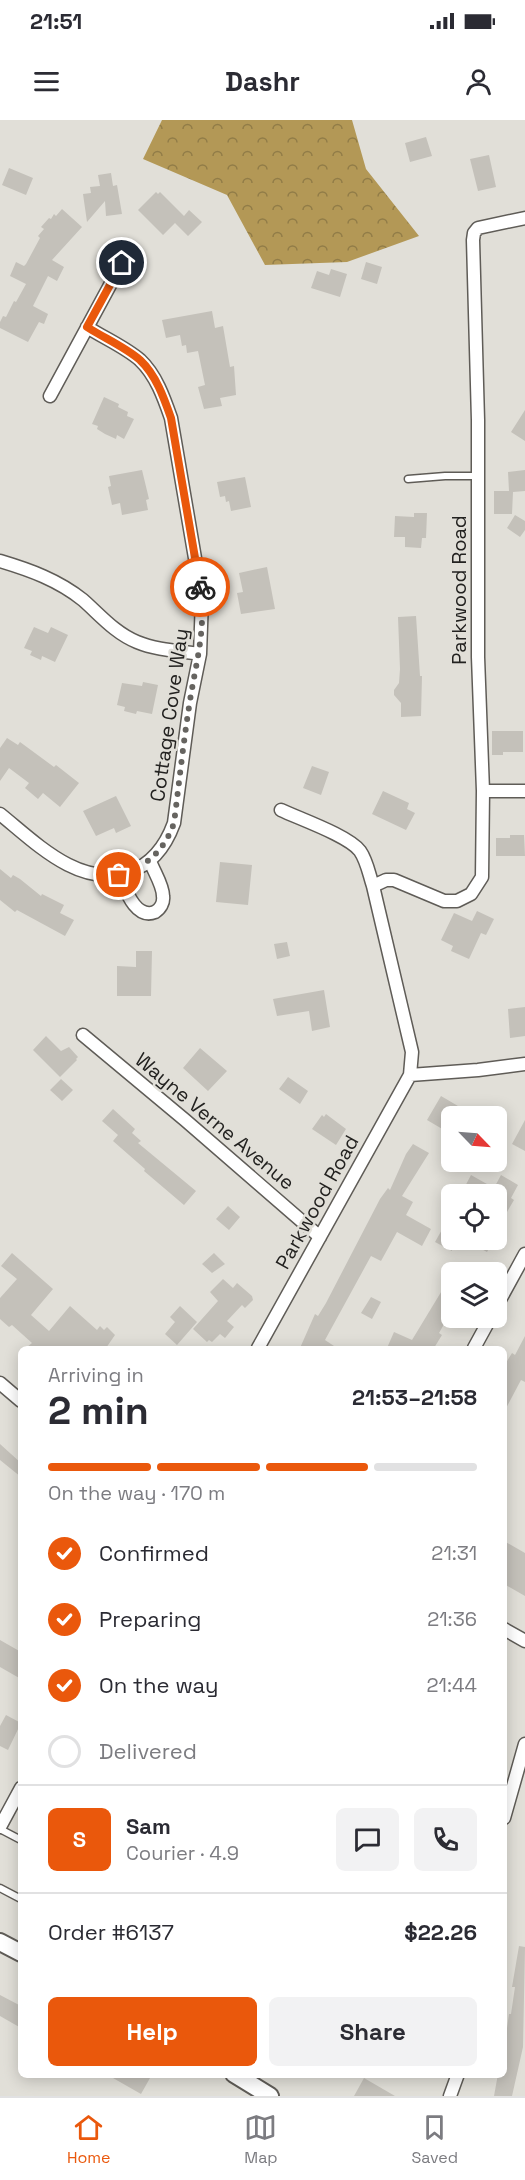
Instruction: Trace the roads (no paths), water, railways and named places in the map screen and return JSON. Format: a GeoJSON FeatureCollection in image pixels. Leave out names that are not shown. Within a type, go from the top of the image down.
{"type":"FeatureCollection","features":[{"type":"Feature","properties":{"kind":"main road"},"geometry":{"type":"LineString","coordinates":[[0,1941],[18,1951]]}},
{"type":"Feature","properties":{"kind":"main road"},"geometry":{"type":"LineString","coordinates":[[241,2078],[270,2096]]}},
{"type":"Feature","properties":{"kind":"street","name":"Parkwood Road"},"geometry":{"type":"LineString","coordinates":[[373,886],[386,880],[394,880],[444,901],[457,901],[471,894],[482,877],[483,791],[478,657],[474,233],[478,228],[525,218]]}},
{"type":"Feature","properties":{"kind":"street"},"geometry":{"type":"LineString","coordinates":[[50,396],[122,263]]}},
{"type":"Feature","properties":{"kind":"street","name":"Cottage Cove Way"},"geometry":{"type":"LineString","coordinates":[[0,814],[40,846],[75,869],[102,876],[119,875],[150,861],[169,837],[174,823],[190,703],[200,654],[202,599],[171,418],[164,396],[140,361],[87,327]]}},
{"type":"Feature","properties":{"kind":"street"},"geometry":{"type":"LineString","coordinates":[[0,561],[36,572],[59,583],[119,633],[136,642],[153,648],[200,654]]}},
{"type":"Feature","properties":{"kind":"street"},"geometry":{"type":"LineString","coordinates":[[483,791],[525,791]]}},
{"type":"Feature","properties":{"kind":"street","name":"Parkwood Road"},"geometry":{"type":"LineString","coordinates":[[259,1346],[410,1075],[412,1052],[373,886],[364,860],[358,849],[349,841],[281,810]]}},
{"type":"Feature","properties":{"kind":"street"},"geometry":{"type":"LineString","coordinates":[[119,875],[138,909],[147,914],[157,911],[164,895],[150,861]]}},
{"type":"Feature","properties":{"kind":"street","name":"Wayne Verne Avenue"},"geometry":{"type":"LineString","coordinates":[[83,1035],[320,1237]]}},
{"type":"Feature","properties":{"kind":"street"},"geometry":{"type":"LineString","coordinates":[[410,1075],[525,1064]]}},
{"type":"Feature","properties":{"kind":"street"},"geometry":{"type":"LineString","coordinates":[[507,1286],[525,1254]]}},
{"type":"Feature","properties":{"kind":"street"},"geometry":{"type":"LineString","coordinates":[[475,1346],[485,1328]]}},
{"type":"Feature","properties":{"kind":"street"},"geometry":{"type":"LineString","coordinates":[[0,1383],[18,1398]]}},
{"type":"Feature","properties":{"kind":"street"},"geometry":{"type":"LineString","coordinates":[[507,1631],[525,1641]]}},
{"type":"Feature","properties":{"kind":"street"},"geometry":{"type":"LineString","coordinates":[[507,1807],[525,1744]]}},
{"type":"Feature","properties":{"kind":"street"},"geometry":{"type":"LineString","coordinates":[[0,1828],[18,1794]]}},
{"type":"Feature","properties":{"kind":"street"},"geometry":{"type":"LineString","coordinates":[[450,2096],[457,2078]]}},
{"type":"Feature","properties":{"kind":"lane"},"geometry":{"type":"LineString","coordinates":[[408,479],[478,476]]}},
{"type":"Feature","properties":{"kind":"lane"},"geometry":{"type":"LineString","coordinates":[[0,1828],[18,1838]]}},
{"type":"Feature","properties":{"kind":"lane"},"geometry":{"type":"LineString","coordinates":[[0,1888],[18,1897]]}}]}
